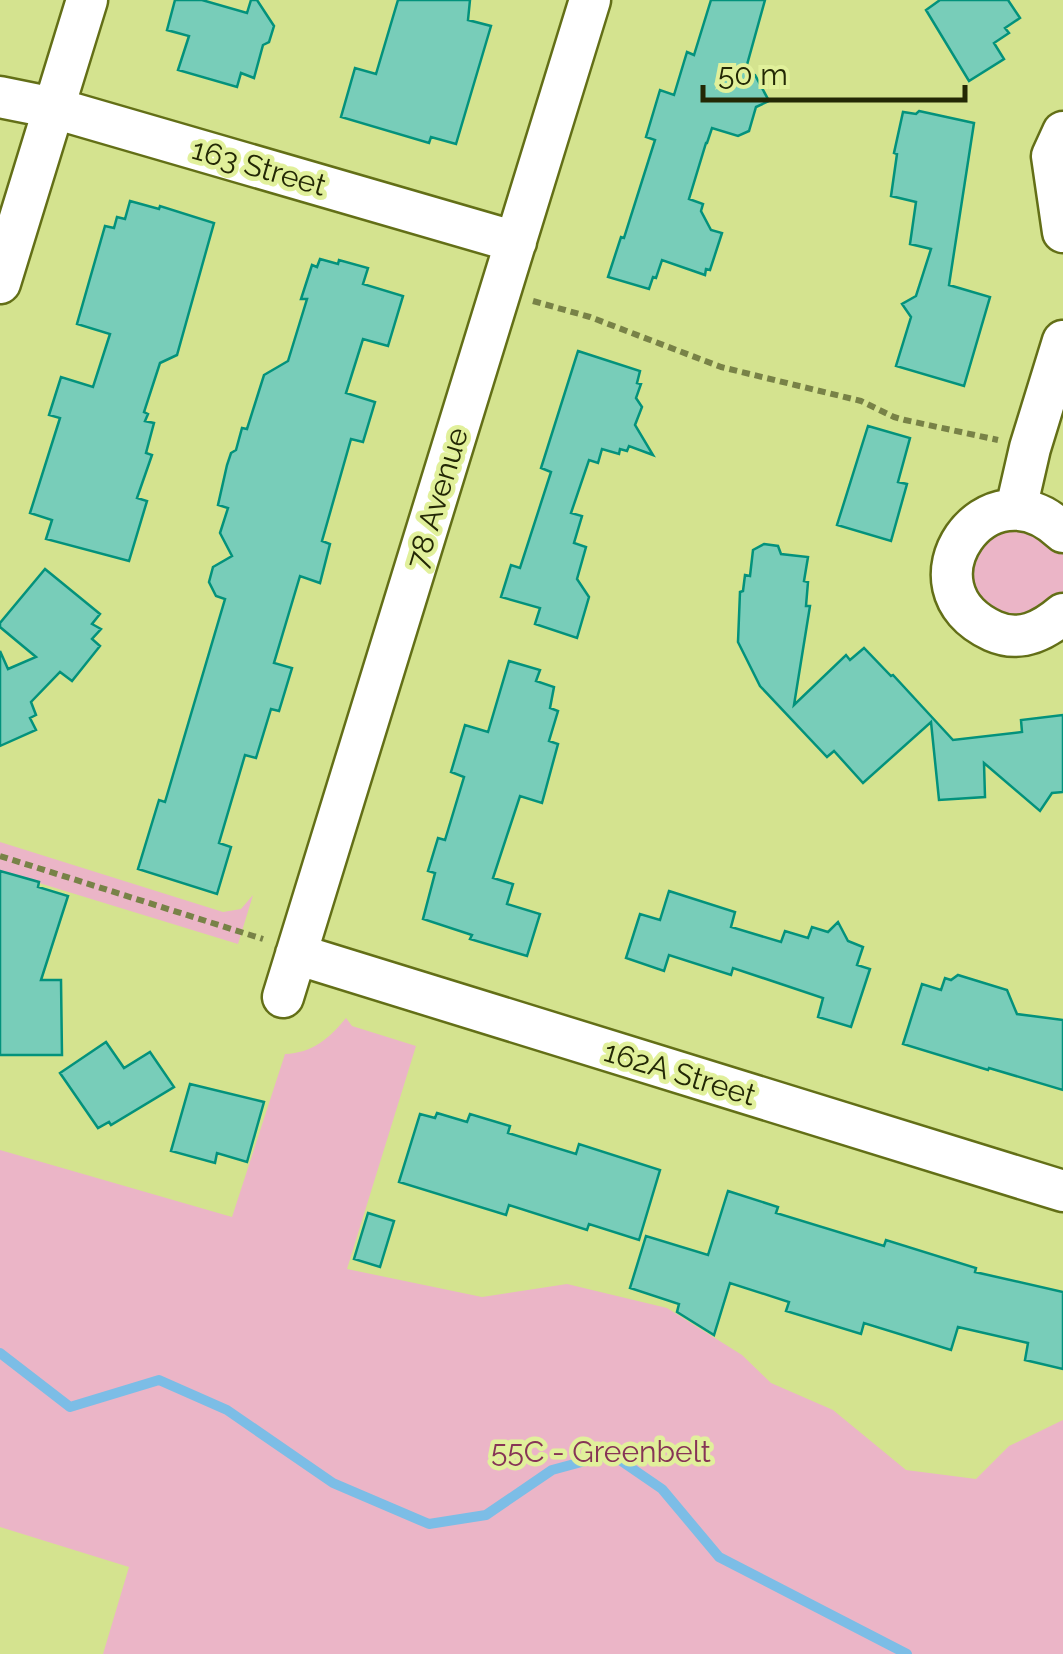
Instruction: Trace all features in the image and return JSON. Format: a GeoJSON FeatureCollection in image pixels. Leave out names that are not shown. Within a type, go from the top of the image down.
{"type":"FeatureCollection","features":[{"type":"Feature","properties":{"kind":"street"},"geometry":{"type":"LineString","coordinates":[[0,283],[87,0]]}},
{"type":"Feature","properties":{"kind":"street","name":"78 Avenue"},"geometry":{"type":"LineString","coordinates":[[283,996],[280,947],[516,242],[590,0]]}},
{"type":"Feature","properties":{"kind":"street","name":"163 Street"},"geometry":{"type":"LineString","coordinates":[[0,97],[54,108],[516,242]]}},
{"type":"Feature","properties":{"kind":"street"},"geometry":{"type":"LineString","coordinates":[[1063,132],[1052,156],[1063,232]]}},
{"type":"Feature","properties":{"kind":"street"},"geometry":{"type":"LineString","coordinates":[[1016,509],[1063,341]]}},
{"type":"Feature","properties":{"kind":"street"},"geometry":{"type":"LineString","coordinates":[[1063,532],[1051,520],[1030,511],[994,512],[976,523],[961,540],[952,564],[952,586],[961,607],[976,623],[1004,636],[1026,636],[1047,628],[1063,614]]}},
{"type":"Feature","properties":{"kind":"street","name":"162A Street"},"geometry":{"type":"LineString","coordinates":[[280,947],[1063,1191]]}},
{"type":"Feature","properties":{"kind":"path"},"geometry":{"type":"LineString","coordinates":[[524,298],[590,317],[721,367],[861,401],[905,420],[1004,442]]}},
{"type":"Feature","properties":{"kind":"path"},"geometry":{"type":"LineString","coordinates":[[0,856],[280,947]]}},
{"type":"Feature","properties":{"kind":"green space"},"geometry":{"type":"Polygon","coordinates":[[[1019,519],[1063,548],[1063,595],[1021,625],[976,606],[965,558],[972,542],[1019,519]]]}},
{"type":"Feature","properties":{"kind":"green space"},"geometry":{"type":"Polygon","coordinates":[[[0,842],[223,912],[241,909],[253,895],[238,944],[0,871],[0,842]]]}},
{"type":"Feature","properties":{"kind":"green space","name":"55C - Greenbelt"},"geometry":{"type":"Polygon","coordinates":[[[346,1018],[352,1026],[416,1046],[347,1269],[482,1297],[567,1284],[667,1308],[742,1355],[771,1383],[833,1410],[906,1470],[976,1479],[1009,1446],[1063,1420],[1063,1654],[103,1654],[129,1567],[0,1527],[0,1150],[232,1217],[285,1054],[319,1044],[346,1018]]]}},
{"type":"Feature","properties":{"kind":"building"},"geometry":{"type":"Polygon","coordinates":[[[175,0],[202,0],[247,13],[251,0],[257,0],[274,26],[269,42],[263,45],[254,78],[241,73],[237,87],[178,70],[189,36],[167,30],[175,0]]]}},
{"type":"Feature","properties":{"kind":"building"},"geometry":{"type":"Polygon","coordinates":[[[398,0],[470,0],[468,20],[491,26],[456,144],[431,137],[429,143],[341,117],[355,68],[376,74],[398,0]]]}},
{"type":"Feature","properties":{"kind":"building"},"geometry":{"type":"Polygon","coordinates":[[[711,0],[765,0],[745,72],[755,75],[769,101],[756,107],[749,131],[738,136],[712,128],[706,143],[689,199],[703,204],[701,211],[711,230],[722,233],[710,270],[706,269],[705,275],[662,260],[649,289],[608,277],[655,140],[646,137],[660,90],[674,95],[687,52],[694,55],[711,0]]]}},
{"type":"Feature","properties":{"kind":"building"},"geometry":{"type":"Polygon","coordinates":[[[940,0],[1008,0],[1020,18],[1005,28],[1009,33],[994,43],[1004,59],[969,81],[926,10],[940,0]]]}},
{"type":"Feature","properties":{"kind":"building"},"geometry":{"type":"Polygon","coordinates":[[[919,111],[974,123],[949,285],[990,297],[964,386],[896,366],[911,317],[902,304],[916,296],[931,249],[910,244],[916,202],[891,196],[897,154],[894,153],[903,112],[919,111]]]}},
{"type":"Feature","properties":{"kind":"building"},"geometry":{"type":"Polygon","coordinates":[[[130,201],[214,223],[177,355],[160,363],[144,412],[148,414],[145,421],[154,423],[146,453],[152,455],[137,498],[147,501],[129,561],[46,539],[52,520],[30,513],[60,418],[49,415],[61,377],[93,387],[110,334],[77,324],[105,226],[114,228],[117,217],[125,219],[130,201]]]}},
{"type":"Feature","properties":{"kind":"building"},"geometry":{"type":"Polygon","coordinates":[[[320,259],[368,268],[363,284],[403,296],[388,346],[363,339],[346,393],[375,402],[363,442],[351,439],[322,541],[330,544],[320,583],[300,576],[274,663],[292,668],[279,711],[271,709],[256,758],[245,755],[219,843],[231,847],[217,894],[138,869],[159,800],[165,802],[225,599],[216,596],[209,582],[213,567],[232,556],[220,533],[228,508],[218,505],[227,465],[242,428],[247,429],[264,375],[288,361],[307,299],[301,299],[312,265],[317,267],[320,259]]]}},
{"type":"Feature","properties":{"kind":"building"},"geometry":{"type":"Polygon","coordinates":[[[578,351],[640,371],[636,398],[642,407],[635,425],[653,455],[629,446],[627,451],[620,449],[619,454],[602,449],[598,463],[589,460],[571,513],[582,516],[574,543],[586,547],[577,579],[589,597],[577,638],[535,624],[540,608],[501,597],[511,565],[520,568],[551,472],[541,468],[578,351]]]}},
{"type":"Feature","properties":{"kind":"building"},"geometry":{"type":"Polygon","coordinates":[[[868,426],[910,438],[898,482],[907,484],[891,541],[837,525],[868,426]]]}},
{"type":"Feature","properties":{"kind":"building"},"geometry":{"type":"Polygon","coordinates":[[[764,544],[778,546],[781,554],[808,557],[804,581],[808,582],[806,606],[810,606],[794,705],[846,655],[850,660],[864,648],[953,740],[1022,732],[1021,720],[1063,715],[1063,792],[1052,793],[1040,811],[984,763],[985,797],[939,800],[931,722],[863,783],[834,751],[827,757],[760,686],[738,642],[740,592],[745,575],[750,576],[753,550],[764,544]]]}},
{"type":"Feature","properties":{"kind":"building"},"geometry":{"type":"Polygon","coordinates":[[[45,569],[100,614],[92,624],[101,629],[92,639],[100,646],[72,681],[60,672],[31,702],[36,715],[30,718],[36,730],[0,746],[0,651],[8,669],[36,657],[0,623],[45,569]]]}},
{"type":"Feature","properties":{"kind":"building"},"geometry":{"type":"Polygon","coordinates":[[[509,661],[540,670],[536,681],[554,687],[550,708],[558,711],[549,741],[558,744],[542,803],[520,796],[493,878],[513,884],[507,904],[540,914],[527,956],[470,939],[472,935],[423,919],[435,873],[428,871],[438,838],[445,840],[464,777],[451,772],[465,725],[488,732],[509,661]]]}},
{"type":"Feature","properties":{"kind":"building"},"geometry":{"type":"Polygon","coordinates":[[[0,871],[39,882],[38,887],[68,896],[41,980],[61,980],[62,1055],[0,1055],[0,871]]]}},
{"type":"Feature","properties":{"kind":"building"},"geometry":{"type":"Polygon","coordinates":[[[669,891],[735,912],[731,927],[781,942],[785,931],[808,938],[812,927],[828,932],[838,922],[848,941],[863,947],[857,965],[870,969],[851,1027],[818,1017],[823,998],[733,968],[731,975],[669,955],[664,971],[626,958],[640,914],[660,920],[669,891]]]}},
{"type":"Feature","properties":{"kind":"building"},"geometry":{"type":"Polygon","coordinates":[[[958,975],[1007,990],[1017,1014],[1063,1020],[1063,1090],[903,1044],[922,984],[941,990],[945,978],[951,980],[958,975]]]}},
{"type":"Feature","properties":{"kind":"building"},"geometry":{"type":"Polygon","coordinates":[[[106,1042],[124,1068],[150,1052],[174,1087],[111,1125],[109,1122],[98,1128],[60,1073],[106,1042]]]}},
{"type":"Feature","properties":{"kind":"building"},"geometry":{"type":"Polygon","coordinates":[[[190,1084],[264,1102],[247,1162],[217,1153],[215,1163],[171,1151],[190,1084]]]}},
{"type":"Feature","properties":{"kind":"building"},"geometry":{"type":"Polygon","coordinates":[[[437,1113],[467,1122],[470,1114],[510,1126],[508,1133],[576,1154],[579,1144],[660,1170],[639,1240],[589,1224],[587,1230],[509,1205],[506,1215],[399,1182],[420,1114],[435,1118],[437,1113]]]}},
{"type":"Feature","properties":{"kind":"building"},"geometry":{"type":"Polygon","coordinates":[[[728,1191],[778,1207],[776,1213],[884,1246],[886,1240],[976,1268],[975,1272],[1063,1292],[1063,1369],[1025,1360],[1028,1343],[958,1327],[951,1350],[864,1323],[861,1334],[786,1311],[789,1302],[730,1283],[714,1335],[677,1312],[679,1304],[630,1288],[646,1236],[708,1255],[728,1191]]]}},
{"type":"Feature","properties":{"kind":"building"},"geometry":{"type":"Polygon","coordinates":[[[368,1213],[394,1221],[380,1267],[354,1259],[368,1213]]]}},
{"type":"Feature","properties":{"kind":"waterway"},"geometry":{"type":"LineString","coordinates":[[0,1353],[70,1407],[159,1380],[227,1410],[333,1483],[429,1524],[486,1515],[552,1470],[611,1454],[662,1489],[719,1557],[907,1654]]}}]}
